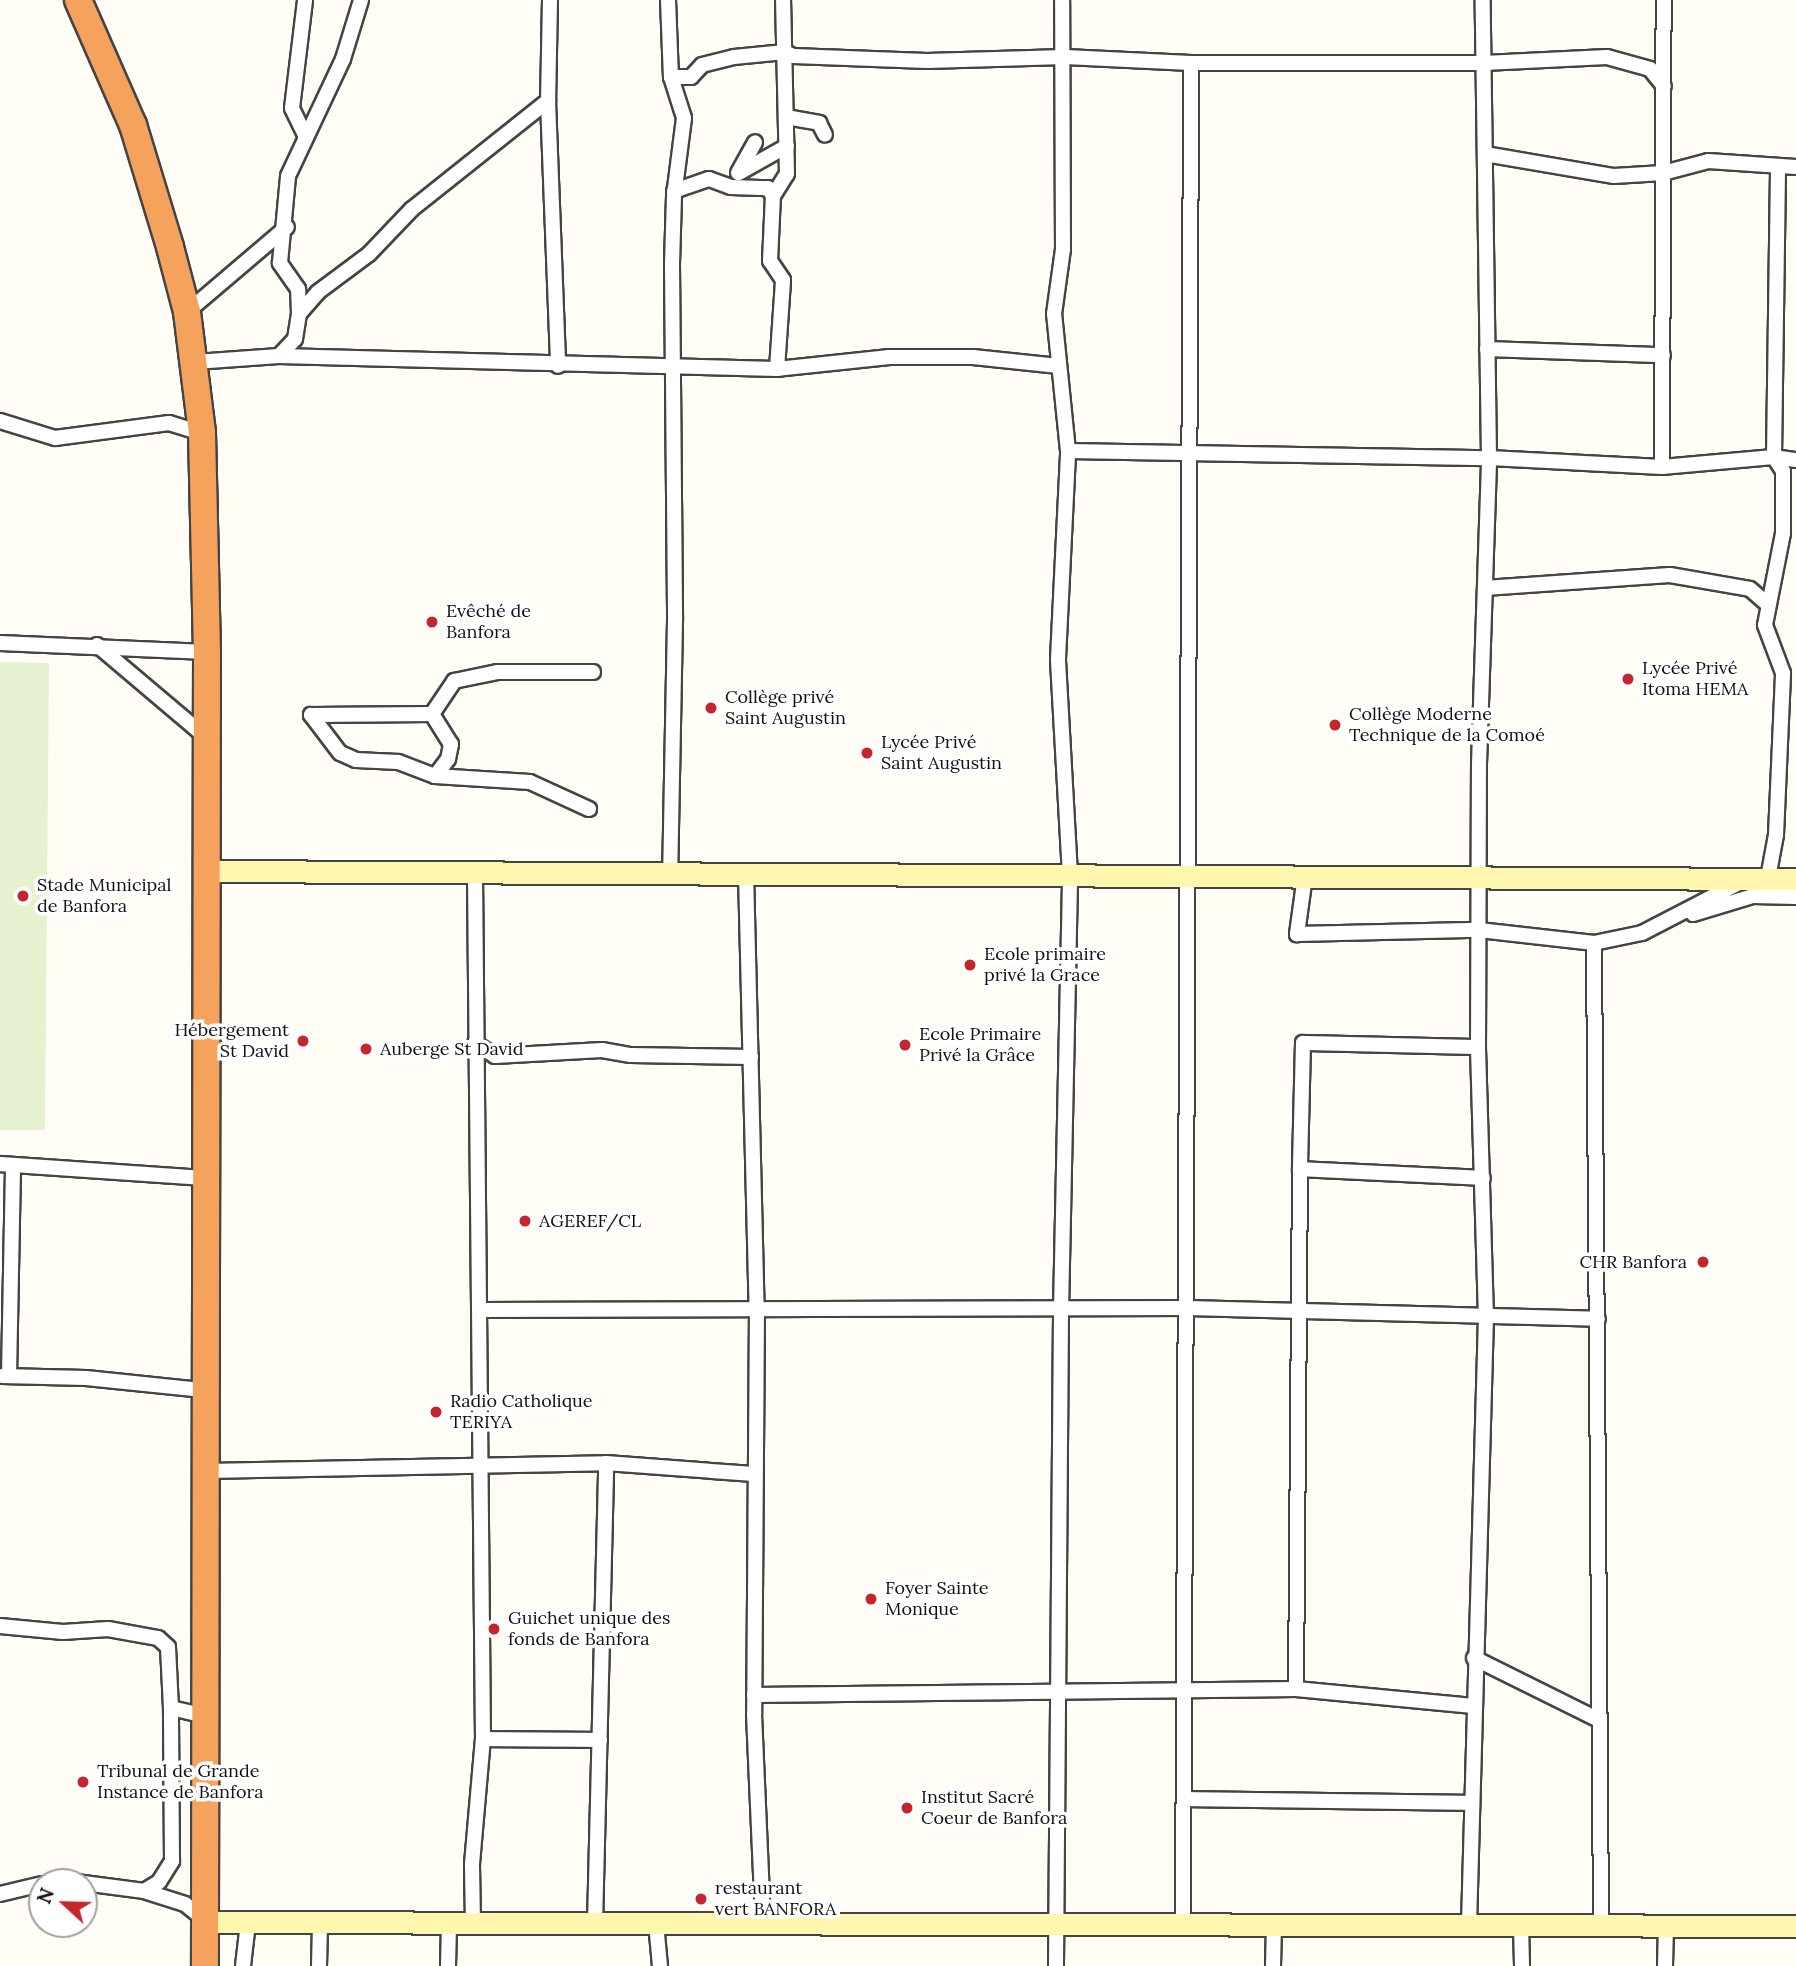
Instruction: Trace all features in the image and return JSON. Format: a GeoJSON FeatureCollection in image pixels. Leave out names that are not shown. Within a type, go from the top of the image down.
{"type":"FeatureCollection","features":[{"type":"Feature","properties":{"kind":"highway"},"geometry":{"type":"LineString","coordinates":[[78,0],[133,125],[187,312],[202,433],[207,652],[203,1390],[206,1471],[205,1966]]}},
{"type":"Feature","properties":{"kind":"main road"},"geometry":{"type":"LineString","coordinates":[[205,871],[1796,878]]}},
{"type":"Feature","properties":{"kind":"main road"},"geometry":{"type":"LineString","coordinates":[[206,1922],[1183,1922],[1796,1926]]}},
{"type":"Feature","properties":{"kind":"street"},"geometry":{"type":"LineString","coordinates":[[305,0],[292,108],[305,135]]}},
{"type":"Feature","properties":{"kind":"street"},"geometry":{"type":"LineString","coordinates":[[279,356],[295,339],[299,314],[298,289],[280,263],[287,227],[288,176],[299,161],[305,135],[343,60],[361,0]]}},
{"type":"Feature","properties":{"kind":"street"},"geometry":{"type":"LineString","coordinates":[[550,0],[548,101],[558,366]]}},
{"type":"Feature","properties":{"kind":"street"},"geometry":{"type":"LineString","coordinates":[[668,0],[671,77],[684,118],[674,191],[670,369],[675,621],[670,873]]}},
{"type":"Feature","properties":{"kind":"street"},"geometry":{"type":"LineString","coordinates":[[777,369],[783,280],[770,261],[773,196],[787,174],[783,0]]}},
{"type":"Feature","properties":{"kind":"street"},"geometry":{"type":"LineString","coordinates":[[1056,1966],[1061,1688],[1061,1311],[1070,875],[1058,659],[1068,451],[1054,314],[1063,249],[1065,57],[1062,0]]}},
{"type":"Feature","properties":{"kind":"street"},"geometry":{"type":"LineString","coordinates":[[1469,1925],[1474,1658],[1486,1318],[1478,1047],[1489,458],[1483,0]]}},
{"type":"Feature","properties":{"kind":"street"},"geometry":{"type":"LineString","coordinates":[[1662,467],[1664,0]]}},
{"type":"Feature","properties":{"kind":"street"},"geometry":{"type":"LineString","coordinates":[[1629,62],[1647,58],[1664,44]]}},
{"type":"Feature","properties":{"kind":"street"},"geometry":{"type":"LineString","coordinates":[[671,77],[691,77],[702,65],[734,57],[785,52],[793,56],[927,61],[1065,57],[1191,63],[1484,62],[1582,57],[1629,62],[1650,69],[1664,86]]}},
{"type":"Feature","properties":{"kind":"street"},"geometry":{"type":"LineString","coordinates":[[1183,1922],[1187,1799],[1191,63]]}},
{"type":"Feature","properties":{"kind":"street"},"geometry":{"type":"LineString","coordinates":[[299,314],[318,292],[369,254],[412,209],[548,101]]}},
{"type":"Feature","properties":{"kind":"street"},"geometry":{"type":"LineString","coordinates":[[786,117],[819,123],[825,135]]}},
{"type":"Feature","properties":{"kind":"street"},"geometry":{"type":"LineString","coordinates":[[731,187],[755,142]]}},
{"type":"Feature","properties":{"kind":"street"},"geometry":{"type":"LineString","coordinates":[[738,173],[787,146]]}},
{"type":"Feature","properties":{"kind":"street"},"geometry":{"type":"LineString","coordinates":[[1485,154],[1594,174],[1663,173],[1708,161],[1778,169],[1796,167]]}},
{"type":"Feature","properties":{"kind":"street"},"geometry":{"type":"LineString","coordinates":[[1305,876],[1297,934],[1479,930],[1594,943],[1620,941],[1681,916],[1737,882],[1768,878],[1776,835],[1783,673],[1781,660],[1768,643],[1766,603],[1783,533],[1783,471],[1774,457],[1778,169]]}},
{"type":"Feature","properties":{"kind":"street"},"geometry":{"type":"LineString","coordinates":[[674,191],[709,179],[731,187],[768,188],[773,196]]}},
{"type":"Feature","properties":{"kind":"street"},"geometry":{"type":"LineString","coordinates":[[187,312],[287,227]]}},
{"type":"Feature","properties":{"kind":"street"},"geometry":{"type":"LineString","coordinates":[[1487,349],[1663,355]]}},
{"type":"Feature","properties":{"kind":"street"},"geometry":{"type":"LineString","coordinates":[[195,362],[279,356],[670,369],[777,369],[889,357],[973,357],[1059,366]]}},
{"type":"Feature","properties":{"kind":"street"},"geometry":{"type":"LineString","coordinates":[[3,426],[55,438],[169,424],[202,433]]}},
{"type":"Feature","properties":{"kind":"street"},"geometry":{"type":"LineString","coordinates":[[1068,451],[1489,458],[1662,467],[1774,457],[1796,460]]}},
{"type":"Feature","properties":{"kind":"street"},"geometry":{"type":"LineString","coordinates":[[1485,588],[1670,575],[1750,589],[1766,603]]}},
{"type":"Feature","properties":{"kind":"street"},"geometry":{"type":"LineString","coordinates":[[0,643],[97,645],[207,652]]}},
{"type":"Feature","properties":{"kind":"street"},"geometry":{"type":"LineString","coordinates":[[97,645],[206,737]]}},
{"type":"Feature","properties":{"kind":"street"},"geometry":{"type":"LineString","coordinates":[[432,714],[454,681],[498,672],[593,672]]}},
{"type":"Feature","properties":{"kind":"street"},"geometry":{"type":"LineString","coordinates":[[435,776],[448,760],[452,744],[446,729],[432,714],[310,715],[340,753],[356,760],[398,762],[435,776],[530,782],[589,810]]}},
{"type":"Feature","properties":{"kind":"street"},"geometry":{"type":"LineString","coordinates":[[473,1923],[472,1864],[483,1739],[475,872]]}},
{"type":"Feature","properties":{"kind":"street"},"geometry":{"type":"LineString","coordinates":[[746,873],[757,1309],[754,1695],[763,1924]]}},
{"type":"Feature","properties":{"kind":"street"},"geometry":{"type":"LineString","coordinates":[[1681,916],[1713,911],[1754,896],[1796,897]]}},
{"type":"Feature","properties":{"kind":"street"},"geometry":{"type":"LineString","coordinates":[[1594,943],[1598,1319],[1597,1719],[1601,1926]]}},
{"type":"Feature","properties":{"kind":"street"},"geometry":{"type":"LineString","coordinates":[[475,1042],[495,1056],[543,1057],[602,1050],[631,1055],[751,1057]]}},
{"type":"Feature","properties":{"kind":"street"},"geometry":{"type":"LineString","coordinates":[[1296,1689],[1297,1312],[1303,1043],[1478,1047]]}},
{"type":"Feature","properties":{"kind":"street"},"geometry":{"type":"LineString","coordinates":[[203,1390],[86,1377],[4,1376],[7,1164],[205,1178]]}},
{"type":"Feature","properties":{"kind":"street"},"geometry":{"type":"LineString","coordinates":[[1300,1169],[1483,1178]]}},
{"type":"Feature","properties":{"kind":"street"},"geometry":{"type":"LineString","coordinates":[[480,1310],[1061,1311],[1188,1308],[1598,1319]]}},
{"type":"Feature","properties":{"kind":"street"},"geometry":{"type":"LineString","coordinates":[[206,1471],[606,1463],[754,1474]]}},
{"type":"Feature","properties":{"kind":"street"},"geometry":{"type":"LineString","coordinates":[[596,1924],[606,1463]]}},
{"type":"Feature","properties":{"kind":"street"},"geometry":{"type":"LineString","coordinates":[[0,1626],[63,1632],[108,1629],[158,1638],[168,1647],[172,1861],[159,1882],[144,1891]]}},
{"type":"Feature","properties":{"kind":"street"},"geometry":{"type":"LineString","coordinates":[[1474,1658],[1597,1719]]}},
{"type":"Feature","properties":{"kind":"street"},"geometry":{"type":"LineString","coordinates":[[754,1695],[1061,1688],[1186,1691],[1296,1689],[1473,1706]]}},
{"type":"Feature","properties":{"kind":"street"},"geometry":{"type":"LineString","coordinates":[[171,1708],[206,1716]]}},
{"type":"Feature","properties":{"kind":"street"},"geometry":{"type":"LineString","coordinates":[[483,1739],[600,1740]]}},
{"type":"Feature","properties":{"kind":"street"},"geometry":{"type":"LineString","coordinates":[[1187,1799],[1472,1803]]}},
{"type":"Feature","properties":{"kind":"street"},"geometry":{"type":"LineString","coordinates":[[98,1885],[144,1891],[185,1904],[206,1922]]}},
{"type":"Feature","properties":{"kind":"street"},"geometry":{"type":"LineString","coordinates":[[0,1894],[28,1887]]}},
{"type":"Feature","properties":{"kind":"street"},"geometry":{"type":"LineString","coordinates":[[243,1966],[248,1923]]}},
{"type":"Feature","properties":{"kind":"street"},"geometry":{"type":"LineString","coordinates":[[656,1923],[660,1966]]}},
{"type":"Feature","properties":{"kind":"street"},"geometry":{"type":"LineString","coordinates":[[319,1966],[320,1924]]}},
{"type":"Feature","properties":{"kind":"street"},"geometry":{"type":"LineString","coordinates":[[448,1966],[449,1924]]}},
{"type":"Feature","properties":{"kind":"street"},"geometry":{"type":"LineString","coordinates":[[1273,1966],[1274,1924]]}},
{"type":"Feature","properties":{"kind":"street"},"geometry":{"type":"LineString","coordinates":[[1521,1924],[1522,1966]]}},
{"type":"Feature","properties":{"kind":"street"},"geometry":{"type":"LineString","coordinates":[[1665,1966],[1666,1925]]}},
{"type":"Feature","properties":{"kind":"green space","name":"Stade Municipal de Banfora"},"geometry":{"type":"Polygon","coordinates":[[[0,662],[49,663],[45,1130],[0,1130],[0,662]]]}},
{"type":"Feature","properties":{"kind":"place","name":"Evêché de Banfora"},"geometry":{"type":"Point","coordinates":[432,622]}},
{"type":"Feature","properties":{"kind":"place","name":"Lycée Privé Itoma HEMA"},"geometry":{"type":"Point","coordinates":[1628,679]}},
{"type":"Feature","properties":{"kind":"place","name":"Collège privé Saint Augustin"},"geometry":{"type":"Point","coordinates":[711,708]}},
{"type":"Feature","properties":{"kind":"place","name":"Collège Moderne Technique de la Comoé"},"geometry":{"type":"Point","coordinates":[1335,725]}},
{"type":"Feature","properties":{"kind":"place","name":"Lycée Privé Saint Augustin"},"geometry":{"type":"Point","coordinates":[867,753]}},
{"type":"Feature","properties":{"kind":"place","name":"Stade Municipal de Banfora"},"geometry":{"type":"Point","coordinates":[23,896]}},
{"type":"Feature","properties":{"kind":"place","name":"Ecole primaire privé la Grace"},"geometry":{"type":"Point","coordinates":[970,965]}},
{"type":"Feature","properties":{"kind":"place","name":"Hébergement St David"},"geometry":{"type":"Point","coordinates":[303,1041]}},
{"type":"Feature","properties":{"kind":"place","name":"Ecole Primaire Privé la Grâce"},"geometry":{"type":"Point","coordinates":[905,1045]}},
{"type":"Feature","properties":{"kind":"place","name":"Auberge St David"},"geometry":{"type":"Point","coordinates":[366,1049]}},
{"type":"Feature","properties":{"kind":"place","name":"AGEREF/CL"},"geometry":{"type":"Point","coordinates":[525,1221]}},
{"type":"Feature","properties":{"kind":"place","name":"CHR Banfora"},"geometry":{"type":"Point","coordinates":[1703,1262]}},
{"type":"Feature","properties":{"kind":"place","name":"Radio Catholique TERIYA"},"geometry":{"type":"Point","coordinates":[436,1412]}},
{"type":"Feature","properties":{"kind":"place","name":"Foyer Sainte Monique"},"geometry":{"type":"Point","coordinates":[871,1599]}},
{"type":"Feature","properties":{"kind":"place","name":"Guichet unique des fonds de Banfora"},"geometry":{"type":"Point","coordinates":[494,1629]}},
{"type":"Feature","properties":{"kind":"place","name":"Tribunal de Grande Instance de Banfora"},"geometry":{"type":"Point","coordinates":[83,1782]}},
{"type":"Feature","properties":{"kind":"place","name":"Institut Sacré Coeur de Banfora"},"geometry":{"type":"Point","coordinates":[907,1808]}},
{"type":"Feature","properties":{"kind":"place","name":"restaurant vert BANFORA"},"geometry":{"type":"Point","coordinates":[701,1899]}}]}
